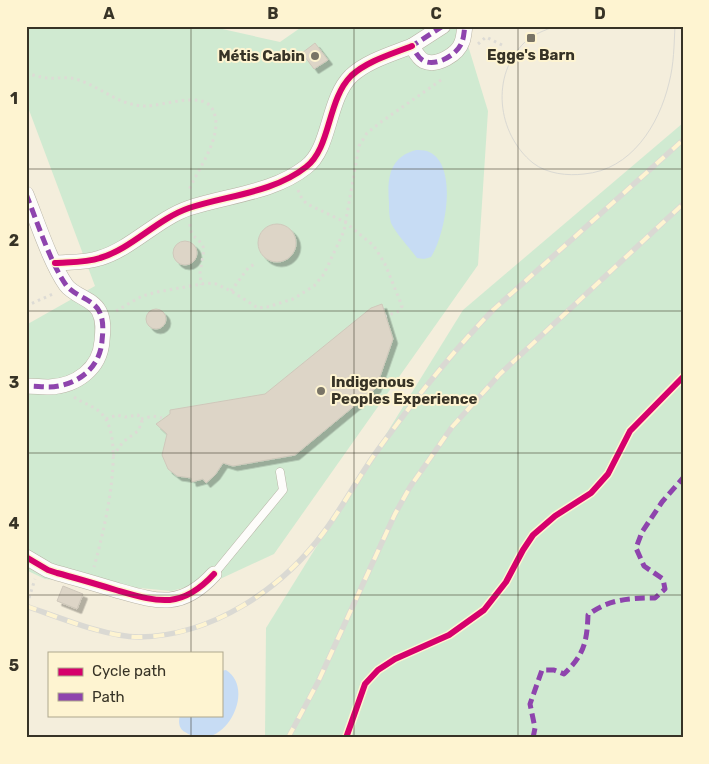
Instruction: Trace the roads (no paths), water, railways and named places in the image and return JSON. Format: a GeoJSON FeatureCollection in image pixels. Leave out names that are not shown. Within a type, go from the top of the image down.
{"type":"FeatureCollection","features":[{"type":"Feature","properties":{"kind":"street"},"geometry":{"type":"LineString","coordinates":[[55,263],[100,258],[120,249],[188,208],[235,197],[275,184],[308,166],[317,154],[344,85],[352,76],[362,67],[412,46],[443,26]]}},
{"type":"Feature","properties":{"kind":"street"},"geometry":{"type":"LineString","coordinates":[[412,46],[419,58],[425,62],[438,62],[452,54],[462,43],[465,26]]}},
{"type":"Feature","properties":{"kind":"street"},"geometry":{"type":"LineString","coordinates":[[26,194],[67,287],[99,309],[102,319],[102,346],[90,370],[67,384],[50,387],[26,386]]}},
{"type":"Feature","properties":{"kind":"street"},"geometry":{"type":"LineString","coordinates":[[26,557],[48,570],[152,600],[165,600],[190,594],[201,588],[214,574]]}},
{"type":"Feature","properties":{"kind":"lane"},"geometry":{"type":"LineString","coordinates":[[214,574],[284,490],[280,472]]}},
{"type":"Feature","properties":{"kind":"water"},"geometry":{"type":"Polygon","coordinates":[[[416,150],[427,151],[437,158],[444,170],[446,184],[447,201],[441,233],[431,257],[424,259],[417,258],[400,236],[391,223],[389,213],[389,186],[392,170],[400,158],[416,150]]]}},
{"type":"Feature","properties":{"kind":"water"},"geometry":{"type":"Polygon","coordinates":[[[226,670],[235,679],[238,692],[237,705],[231,718],[223,729],[212,736],[199,737],[183,731],[180,725],[180,716],[222,716],[222,671],[226,670]]]}},
{"type":"Feature","properties":{"kind":"tram line"},"geometry":{"type":"LineString","coordinates":[[556,26],[528,39],[514,55],[506,71],[502,104],[505,121],[521,151],[533,163],[545,170],[571,175],[601,171],[616,164],[629,155],[650,129],[658,114],[669,83],[673,62],[675,26]]}},
{"type":"Feature","properties":{"kind":"railway"},"geometry":{"type":"LineString","coordinates":[[26,606],[97,630],[139,637],[166,635],[193,628],[243,606],[266,590],[288,572],[324,532],[393,429],[463,342],[493,310],[683,140]]}},
{"type":"Feature","properties":{"kind":"railway"},"geometry":{"type":"LineString","coordinates":[[288,738],[318,682],[395,514],[410,487],[452,427],[500,374],[683,204]]}},
{"type":"Feature","properties":{"kind":"place","name":"Egge's Barn"},"geometry":{"type":"Point","coordinates":[531,38]}},
{"type":"Feature","properties":{"kind":"place","name":"Métis Cabin"},"geometry":{"type":"Point","coordinates":[315,56]}},
{"type":"Feature","properties":{"kind":"place","name":"Indigenous Peoples Experience"},"geometry":{"type":"Point","coordinates":[321,391]}}]}
